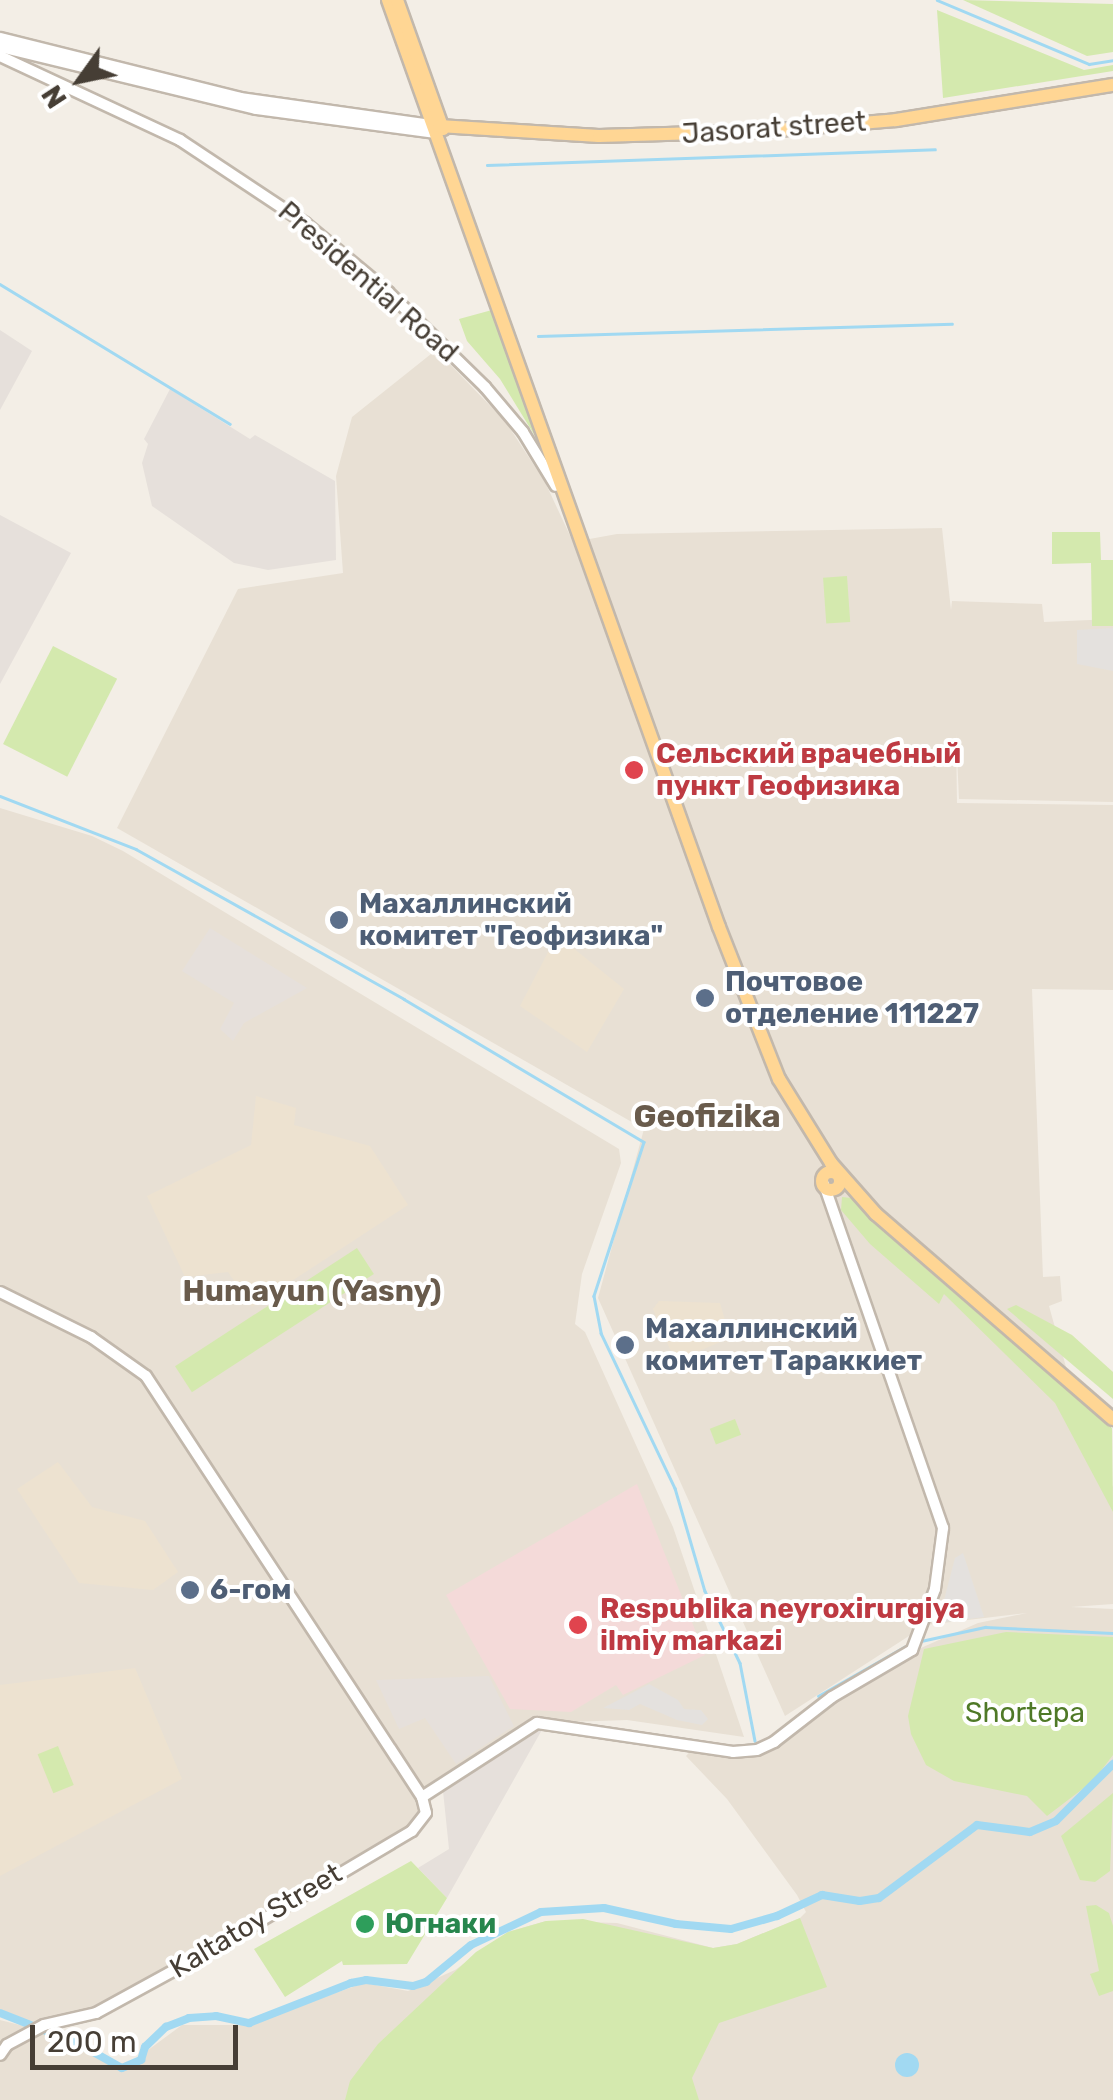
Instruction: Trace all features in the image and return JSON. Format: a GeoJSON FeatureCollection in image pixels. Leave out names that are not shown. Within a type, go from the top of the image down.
{"type":"FeatureCollection","features":[{"type":"Feature","properties":{"kind":"main road"},"geometry":{"type":"LineString","coordinates":[[388,0],[439,130],[758,1012],[797,1097],[838,1176],[1113,1409]]}},
{"type":"Feature","properties":{"kind":"main road"},"geometry":{"type":"LineString","coordinates":[[397,0],[557,474],[772,1064],[838,1176],[902,1238],[1113,1419]]}},
{"type":"Feature","properties":{"kind":"main road","name":"Jasorat street"},"geometry":{"type":"LineString","coordinates":[[439,130],[599,136],[766,131],[896,120],[1113,85]]}},
{"type":"Feature","properties":{"kind":"main road","name":"Jasorat street"},"geometry":{"type":"LineString","coordinates":[[439,130],[571,143],[763,138],[952,120],[1113,93]]}},
{"type":"Feature","properties":{"kind":"street"},"geometry":{"type":"LineString","coordinates":[[0,38],[240,98],[439,130]]}},
{"type":"Feature","properties":{"kind":"street"},"geometry":{"type":"LineString","coordinates":[[0,47],[238,105],[439,130]]}},
{"type":"Feature","properties":{"kind":"street","name":"Presidential Road"},"geometry":{"type":"LineString","coordinates":[[0,56],[180,140],[258,188],[332,244],[498,401],[534,449],[573,518]]}},
{"type":"Feature","properties":{"kind":"street"},"geometry":{"type":"LineString","coordinates":[[0,1292],[92,1337],[146,1376],[422,1797],[538,1723],[753,1751],[774,1742],[832,1696],[907,1655],[914,1645],[942,1559],[942,1522],[831,1206],[838,1176]]}},
{"type":"Feature","properties":{"kind":"street","name":"Kaltatoy Street"},"geometry":{"type":"LineString","coordinates":[[0,2055],[7,2045],[44,2025],[96,2013],[213,1949],[424,1820],[422,1797]]}},
{"type":"Feature","properties":{"kind":"shaded area"},"geometry":{"type":"Polygon","coordinates":[[[0,330],[32,351],[0,410],[0,330]]]}},
{"type":"Feature","properties":{"kind":"shaded area"},"geometry":{"type":"Polygon","coordinates":[[[436,350],[505,421],[545,482],[573,542],[617,534],[942,528],[951,610],[952,601],[1042,604],[1044,622],[1113,619],[1113,802],[959,799],[956,733],[957,803],[1113,805],[1113,990],[1032,989],[1043,1277],[1060,1276],[1062,1301],[1049,1306],[1083,1428],[1113,1487],[1113,1604],[1071,1607],[1113,1609],[1113,2100],[0,2100],[0,2020],[28,2027],[0,2013],[0,808],[92,836],[123,851],[619,1149],[621,1163],[582,1274],[575,1324],[585,1332],[673,1527],[744,1737],[627,1720],[538,1723],[422,1797],[424,1821],[96,2013],[37,2030],[65,2038],[125,2067],[182,2025],[245,2025],[364,1983],[408,1991],[455,1970],[508,1932],[546,1921],[617,1923],[713,1948],[737,1944],[800,1918],[806,1912],[797,1895],[727,1799],[686,1756],[696,1745],[742,1752],[779,1743],[833,1700],[923,1647],[978,1623],[1027,1613],[926,1625],[785,1716],[598,1298],[644,1129],[117,828],[238,589],[343,573],[336,476],[352,417],[436,350]]]}},
{"type":"Feature","properties":{"kind":"shaded area"},"geometry":{"type":"Polygon","coordinates":[[[170,389],[250,439],[255,435],[335,481],[336,560],[268,570],[234,563],[152,506],[142,463],[148,444],[144,439],[170,389]]]}},
{"type":"Feature","properties":{"kind":"shaded area"},"geometry":{"type":"Polygon","coordinates":[[[0,515],[71,553],[0,684],[0,515]]]}},
{"type":"Feature","properties":{"kind":"shaded area"},"geometry":{"type":"Polygon","coordinates":[[[1113,628],[1113,671],[1077,664],[1077,630],[1113,628]]]}},
{"type":"Feature","properties":{"kind":"shaded area"},"geometry":{"type":"Polygon","coordinates":[[[210,928],[307,988],[244,1023],[233,1041],[220,1029],[234,1003],[182,971],[210,928]]]}},
{"type":"Feature","properties":{"kind":"shaded area"},"geometry":{"type":"Polygon","coordinates":[[[557,935],[624,989],[587,1052],[520,1006],[557,935]]]}},
{"type":"Feature","properties":{"kind":"shaded area"},"geometry":{"type":"Polygon","coordinates":[[[256,1096],[296,1108],[294,1125],[370,1146],[408,1205],[252,1307],[228,1272],[185,1277],[147,1196],[251,1145],[256,1096]]]}},
{"type":"Feature","properties":{"kind":"shaded area"},"geometry":{"type":"Polygon","coordinates":[[[659,1301],[720,1303],[730,1338],[675,1361],[653,1309],[659,1301]]]}},
{"type":"Feature","properties":{"kind":"shaded area"},"geometry":{"type":"Polygon","coordinates":[[[58,1462],[92,1507],[145,1521],[178,1572],[153,1590],[79,1583],[17,1489],[58,1462]]]}},
{"type":"Feature","properties":{"kind":"shaded area","name":"Respublika neyroxirurgiya ilmiy markazi"},"geometry":{"type":"Polygon","coordinates":[[[637,1484],[705,1655],[623,1695],[616,1685],[571,1712],[510,1709],[446,1595],[637,1484]]]}},
{"type":"Feature","properties":{"kind":"shaded area"},"geometry":{"type":"Polygon","coordinates":[[[963,1553],[984,1617],[938,1623],[955,1558],[963,1553]]]}},
{"type":"Feature","properties":{"kind":"shaded area"},"geometry":{"type":"Polygon","coordinates":[[[135,1668],[182,1779],[0,1876],[0,1685],[135,1668]]]}},
{"type":"Feature","properties":{"kind":"shaded area"},"geometry":{"type":"Polygon","coordinates":[[[489,1676],[514,1726],[456,1764],[425,1718],[399,1729],[376,1680],[489,1676]]]}},
{"type":"Feature","properties":{"kind":"shaded area"},"geometry":{"type":"Polygon","coordinates":[[[649,1684],[678,1700],[684,1709],[701,1710],[708,1719],[702,1725],[677,1720],[640,1704],[629,1710],[603,1708],[649,1684]]]}},
{"type":"Feature","properties":{"kind":"shaded area"},"geometry":{"type":"Polygon","coordinates":[[[543,1728],[447,1898],[418,1868],[449,1849],[443,1791],[526,1734],[543,1728]]]}},
{"type":"Feature","properties":{"kind":"green space"},"geometry":{"type":"Polygon","coordinates":[[[963,0],[1113,4],[1113,52],[1087,56],[963,0]]]}},
{"type":"Feature","properties":{"kind":"green space"},"geometry":{"type":"Polygon","coordinates":[[[937,10],[1084,70],[1113,65],[1113,71],[943,98],[937,10]]]}},
{"type":"Feature","properties":{"kind":"green space"},"geometry":{"type":"Polygon","coordinates":[[[492,310],[546,454],[500,379],[467,341],[459,319],[492,310]]]}},
{"type":"Feature","properties":{"kind":"green space"},"geometry":{"type":"Polygon","coordinates":[[[1052,532],[1100,532],[1101,560],[1113,560],[1113,626],[1092,626],[1091,563],[1052,564],[1052,532]]]}},
{"type":"Feature","properties":{"kind":"green space"},"geometry":{"type":"Polygon","coordinates":[[[847,576],[850,622],[826,624],[823,578],[847,576]]]}},
{"type":"Feature","properties":{"kind":"green space"},"geometry":{"type":"Polygon","coordinates":[[[53,646],[117,679],[67,777],[3,744],[53,646]]]}},
{"type":"Feature","properties":{"kind":"green space"},"geometry":{"type":"Polygon","coordinates":[[[842,1197],[851,1198],[904,1250],[1112,1428],[1113,1512],[1055,1403],[944,1294],[939,1304],[870,1244],[841,1210],[842,1197]]]}},
{"type":"Feature","properties":{"kind":"green space"},"geometry":{"type":"Polygon","coordinates":[[[357,1248],[374,1274],[192,1392],[175,1366],[357,1248]]]}},
{"type":"Feature","properties":{"kind":"green space"},"geometry":{"type":"Polygon","coordinates":[[[1016,1305],[1072,1335],[1113,1372],[1113,1399],[1007,1309],[1016,1305]]]}},
{"type":"Feature","properties":{"kind":"green space"},"geometry":{"type":"Polygon","coordinates":[[[735,1419],[741,1435],[716,1445],[710,1429],[735,1419]]]}},
{"type":"Feature","properties":{"kind":"green space","name":"Shortepa"},"geometry":{"type":"Polygon","coordinates":[[[1006,1632],[1113,1637],[1113,1755],[1093,1781],[1047,1816],[1027,1796],[954,1781],[926,1765],[911,1734],[908,1716],[924,1649],[1006,1632]]]}},
{"type":"Feature","properties":{"kind":"green space"},"geometry":{"type":"Polygon","coordinates":[[[58,1746],[74,1785],[53,1793],[38,1754],[58,1746]]]}},
{"type":"Feature","properties":{"kind":"green space"},"geometry":{"type":"Polygon","coordinates":[[[1113,1793],[1110,1871],[1095,1882],[1080,1880],[1061,1836],[1113,1793]]]}},
{"type":"Feature","properties":{"kind":"green space","name":"Югнаки"},"geometry":{"type":"Polygon","coordinates":[[[411,1861],[447,1898],[407,1964],[343,1965],[342,1961],[285,1997],[254,1949],[411,1861]]]}},
{"type":"Feature","properties":{"kind":"green space"},"geometry":{"type":"Polygon","coordinates":[[[1096,1905],[1109,1913],[1113,1926],[1113,1991],[1099,1996],[1090,1974],[1099,1971],[1086,1906],[1096,1905]]]}},
{"type":"Feature","properties":{"kind":"green space"},"geometry":{"type":"Polygon","coordinates":[[[800,1918],[827,1987],[719,2023],[692,2078],[699,2100],[345,2100],[350,2081],[378,2044],[476,1952],[508,1932],[546,1921],[583,1919],[713,1948],[737,1944],[800,1918]]]}},
{"type":"Feature","properties":{"kind":"water"},"geometry":{"type":"Polygon","coordinates":[[[902,2053],[912,2053],[919,2065],[912,2077],[902,2077],[895,2070],[895,2060],[902,2053]]]}},
{"type":"Feature","properties":{"kind":"waterway"},"geometry":{"type":"LineString","coordinates":[[937,0],[1089,64],[1113,60]]}},
{"type":"Feature","properties":{"kind":"waterway"},"geometry":{"type":"LineString","coordinates":[[487,165],[935,149]]}},
{"type":"Feature","properties":{"kind":"waterway"},"geometry":{"type":"LineString","coordinates":[[0,284],[230,424]]}},
{"type":"Feature","properties":{"kind":"waterway"},"geometry":{"type":"LineString","coordinates":[[538,336],[952,324]]}},
{"type":"Feature","properties":{"kind":"waterway"},"geometry":{"type":"LineString","coordinates":[[0,796],[136,849],[404,999],[644,1142],[594,1296],[601,1333],[675,1488],[705,1591],[740,1663],[755,1741]]}},
{"type":"Feature","properties":{"kind":"waterway"},"geometry":{"type":"LineString","coordinates":[[921,1641],[985,1627],[1113,1633]]}},
{"type":"Feature","properties":{"kind":"waterway"},"geometry":{"type":"LineString","coordinates":[[818,1696],[909,1644]]}},
{"type":"Feature","properties":{"kind":"waterway"},"geometry":{"type":"LineString","coordinates":[[0,2013],[79,2044],[122,2068],[141,2060],[145,2047],[166,2027],[189,2018],[216,2016],[249,2023],[351,1983],[366,1980],[413,1986],[426,1982],[471,1945],[541,1912],[604,1908],[676,1924],[731,1929],[777,1916],[822,1895],[860,1901],[879,1898],[977,1825],[1030,1832],[1056,1821],[1113,1764]]}},
{"type":"Feature","properties":{"kind":"place","name":"Сельский врачебный пункт Геофизика"},"geometry":{"type":"Point","coordinates":[634,770]}},
{"type":"Feature","properties":{"kind":"place","name":"Махаллинский комитет \"Геофизика\""},"geometry":{"type":"Point","coordinates":[339,920]}},
{"type":"Feature","properties":{"kind":"place","name":"Почтовое отделение 111227"},"geometry":{"type":"Point","coordinates":[705,998]}},
{"type":"Feature","properties":{"kind":"place","name":"Махаллинский комитет Тараккиет"},"geometry":{"type":"Point","coordinates":[625,1345]}},
{"type":"Feature","properties":{"kind":"place","name":"6-гом"},"geometry":{"type":"Point","coordinates":[190,1590]}},
{"type":"Feature","properties":{"kind":"place","name":"Respublika neyroxirurgiya ilmiy markazi"},"geometry":{"type":"Point","coordinates":[578,1625]}},
{"type":"Feature","properties":{"kind":"place","name":"Югнаки"},"geometry":{"type":"Point","coordinates":[365,1924]}},
{"type":"Feature","properties":{"kind":"district","name":"Geofizika"},"geometry":{"type":"Point","coordinates":[707,1116]}},
{"type":"Feature","properties":{"kind":"district","name":"Humayun (Yasny)"},"geometry":{"type":"Point","coordinates":[312,1291]}}]}
